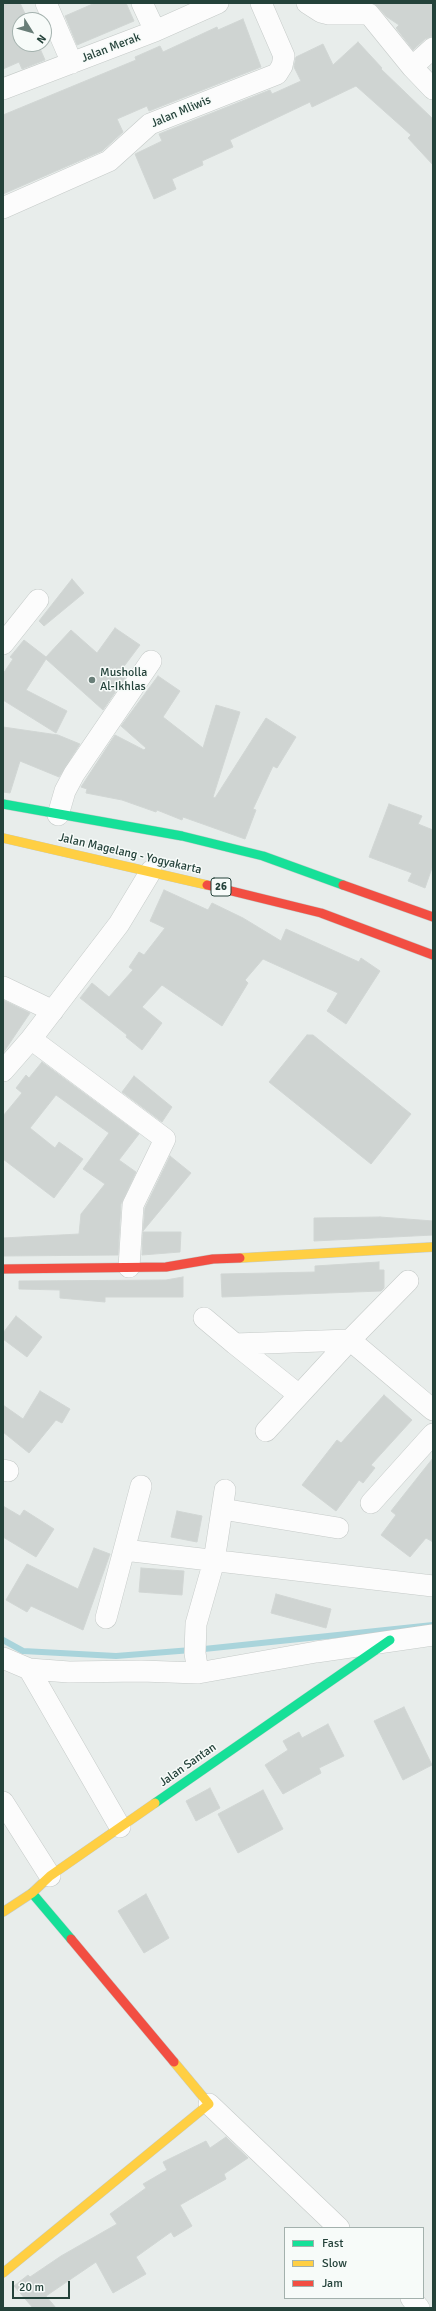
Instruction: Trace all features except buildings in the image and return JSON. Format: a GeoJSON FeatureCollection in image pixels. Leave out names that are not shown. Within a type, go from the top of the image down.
{"type":"FeatureCollection","features":[{"type":"Feature","properties":{"kind":"main road","name":"Jalan Magelang - Yogyakarta"},"geometry":{"type":"LineString","coordinates":[[3,804],[182,836],[263,856],[433,917]]}},
{"type":"Feature","properties":{"kind":"main road","name":"Jalan Magelang - Yogyakarta"},"geometry":{"type":"LineString","coordinates":[[3,838],[151,871],[321,913],[433,955]]}},
{"type":"Feature","properties":{"kind":"main road"},"geometry":{"type":"LineString","coordinates":[[3,1268],[166,1267],[212,1260],[433,1247]]}},
{"type":"Feature","properties":{"kind":"main road","name":"Jalan Santan"},"geometry":{"type":"LineString","coordinates":[[3,1912],[32,1893],[50,1876],[390,1640]]}},
{"type":"Feature","properties":{"kind":"main road"},"geometry":{"type":"LineString","coordinates":[[3,2273],[209,2104],[32,1893]]}},
{"type":"Feature","properties":{"kind":"street"},"geometry":{"type":"LineString","coordinates":[[46,3],[72,63]]}},
{"type":"Feature","properties":{"kind":"street"},"geometry":{"type":"LineString","coordinates":[[142,3],[155,31]]}},
{"type":"Feature","properties":{"kind":"street","name":"Jalan Merak"},"geometry":{"type":"LineString","coordinates":[[3,89],[155,31],[218,3]]}},
{"type":"Feature","properties":{"kind":"street","name":"Jalan Mliwis"},"geometry":{"type":"LineString","coordinates":[[3,208],[109,161],[150,124],[277,74],[282,66],[284,56],[261,3]]}},
{"type":"Feature","properties":{"kind":"street"},"geometry":{"type":"LineString","coordinates":[[307,3],[321,12],[350,9],[369,14],[412,67],[433,89]]}},
{"type":"Feature","properties":{"kind":"street"},"geometry":{"type":"LineString","coordinates":[[412,67],[433,48]]}},
{"type":"Feature","properties":{"kind":"street"},"geometry":{"type":"LineString","coordinates":[[3,644],[38,600]]}},
{"type":"Feature","properties":{"kind":"street"},"geometry":{"type":"LineString","coordinates":[[58,815],[65,791],[74,774],[152,661]]}},
{"type":"Feature","properties":{"kind":"street"},"geometry":{"type":"LineString","coordinates":[[3,1070],[31,1039],[119,924],[151,871]]}},
{"type":"Feature","properties":{"kind":"street"},"geometry":{"type":"LineString","coordinates":[[3,987],[53,1011]]}},
{"type":"Feature","properties":{"kind":"street"},"geometry":{"type":"LineString","coordinates":[[31,1039],[165,1138],[133,1205],[129,1267]]}},
{"type":"Feature","properties":{"kind":"street"},"geometry":{"type":"LineString","coordinates":[[266,1431],[350,1340],[408,1281]]}},
{"type":"Feature","properties":{"kind":"street"},"geometry":{"type":"LineString","coordinates":[[204,1318],[299,1395]]}},
{"type":"Feature","properties":{"kind":"street"},"geometry":{"type":"LineString","coordinates":[[235,1344],[350,1340],[433,1410]]}},
{"type":"Feature","properties":{"kind":"street"},"geometry":{"type":"LineString","coordinates":[[371,1503],[433,1434]]}},
{"type":"Feature","properties":{"kind":"street"},"geometry":{"type":"LineString","coordinates":[[106,1618],[142,1486]]}},
{"type":"Feature","properties":{"kind":"street"},"geometry":{"type":"LineString","coordinates":[[198,1673],[195,1653],[196,1624],[214,1561],[223,1500],[338,1528]]}},
{"type":"Feature","properties":{"kind":"street"},"geometry":{"type":"LineString","coordinates":[[124,1550],[433,1586]]}},
{"type":"Feature","properties":{"kind":"street"},"geometry":{"type":"LineString","coordinates":[[3,1658],[29,1669],[69,1672],[140,1670],[198,1673],[390,1640],[433,1635]]}},
{"type":"Feature","properties":{"kind":"street"},"geometry":{"type":"LineString","coordinates":[[29,1669],[120,1827]]}},
{"type":"Feature","properties":{"kind":"street"},"geometry":{"type":"LineString","coordinates":[[3,1802],[50,1876]]}},
{"type":"Feature","properties":{"kind":"street"},"geometry":{"type":"LineString","coordinates":[[209,2104],[338,2227]]}},
{"type":"Feature","properties":{"kind":"street"},"geometry":{"type":"LineString","coordinates":[[412,2299],[419,2308]]}},
{"type":"Feature","properties":{"kind":"waterway"},"geometry":{"type":"LineString","coordinates":[[3,1640],[23,1651],[116,1656],[204,1649],[433,1625]]}},
{"type":"Feature","properties":{"kind":"traffic: fast"},"geometry":{"type":"LineString","coordinates":[[3,804],[182,836],[263,856],[343,885]]}},
{"type":"Feature","properties":{"kind":"traffic: fast"},"geometry":{"type":"LineString","coordinates":[[155,1803],[390,1640]]}},
{"type":"Feature","properties":{"kind":"traffic: fast"},"geometry":{"type":"LineString","coordinates":[[32,1893],[71,1939]]}},
{"type":"Feature","properties":{"kind":"traffic: slow"},"geometry":{"type":"LineString","coordinates":[[3,838],[207,885]]}},
{"type":"Feature","properties":{"kind":"traffic: slow"},"geometry":{"type":"LineString","coordinates":[[240,1258],[433,1247]]}},
{"type":"Feature","properties":{"kind":"traffic: slow"},"geometry":{"type":"LineString","coordinates":[[3,1912],[32,1893],[50,1876],[155,1803]]}},
{"type":"Feature","properties":{"kind":"traffic: slow"},"geometry":{"type":"LineString","coordinates":[[3,2273],[209,2104],[174,2062]]}},
{"type":"Feature","properties":{"kind":"traffic: jam"},"geometry":{"type":"LineString","coordinates":[[207,885],[321,913],[433,955]]}},
{"type":"Feature","properties":{"kind":"traffic: jam"},"geometry":{"type":"LineString","coordinates":[[343,885],[433,917]]}},
{"type":"Feature","properties":{"kind":"traffic: jam"},"geometry":{"type":"LineString","coordinates":[[3,1269],[166,1267],[213,1259],[240,1258]]}},
{"type":"Feature","properties":{"kind":"traffic: jam"},"geometry":{"type":"LineString","coordinates":[[71,1939],[174,2062]]}},
{"type":"Feature","properties":{"kind":"place","name":"Musholla Al-Ikhlas"},"geometry":{"type":"Point","coordinates":[92,680]}}]}
